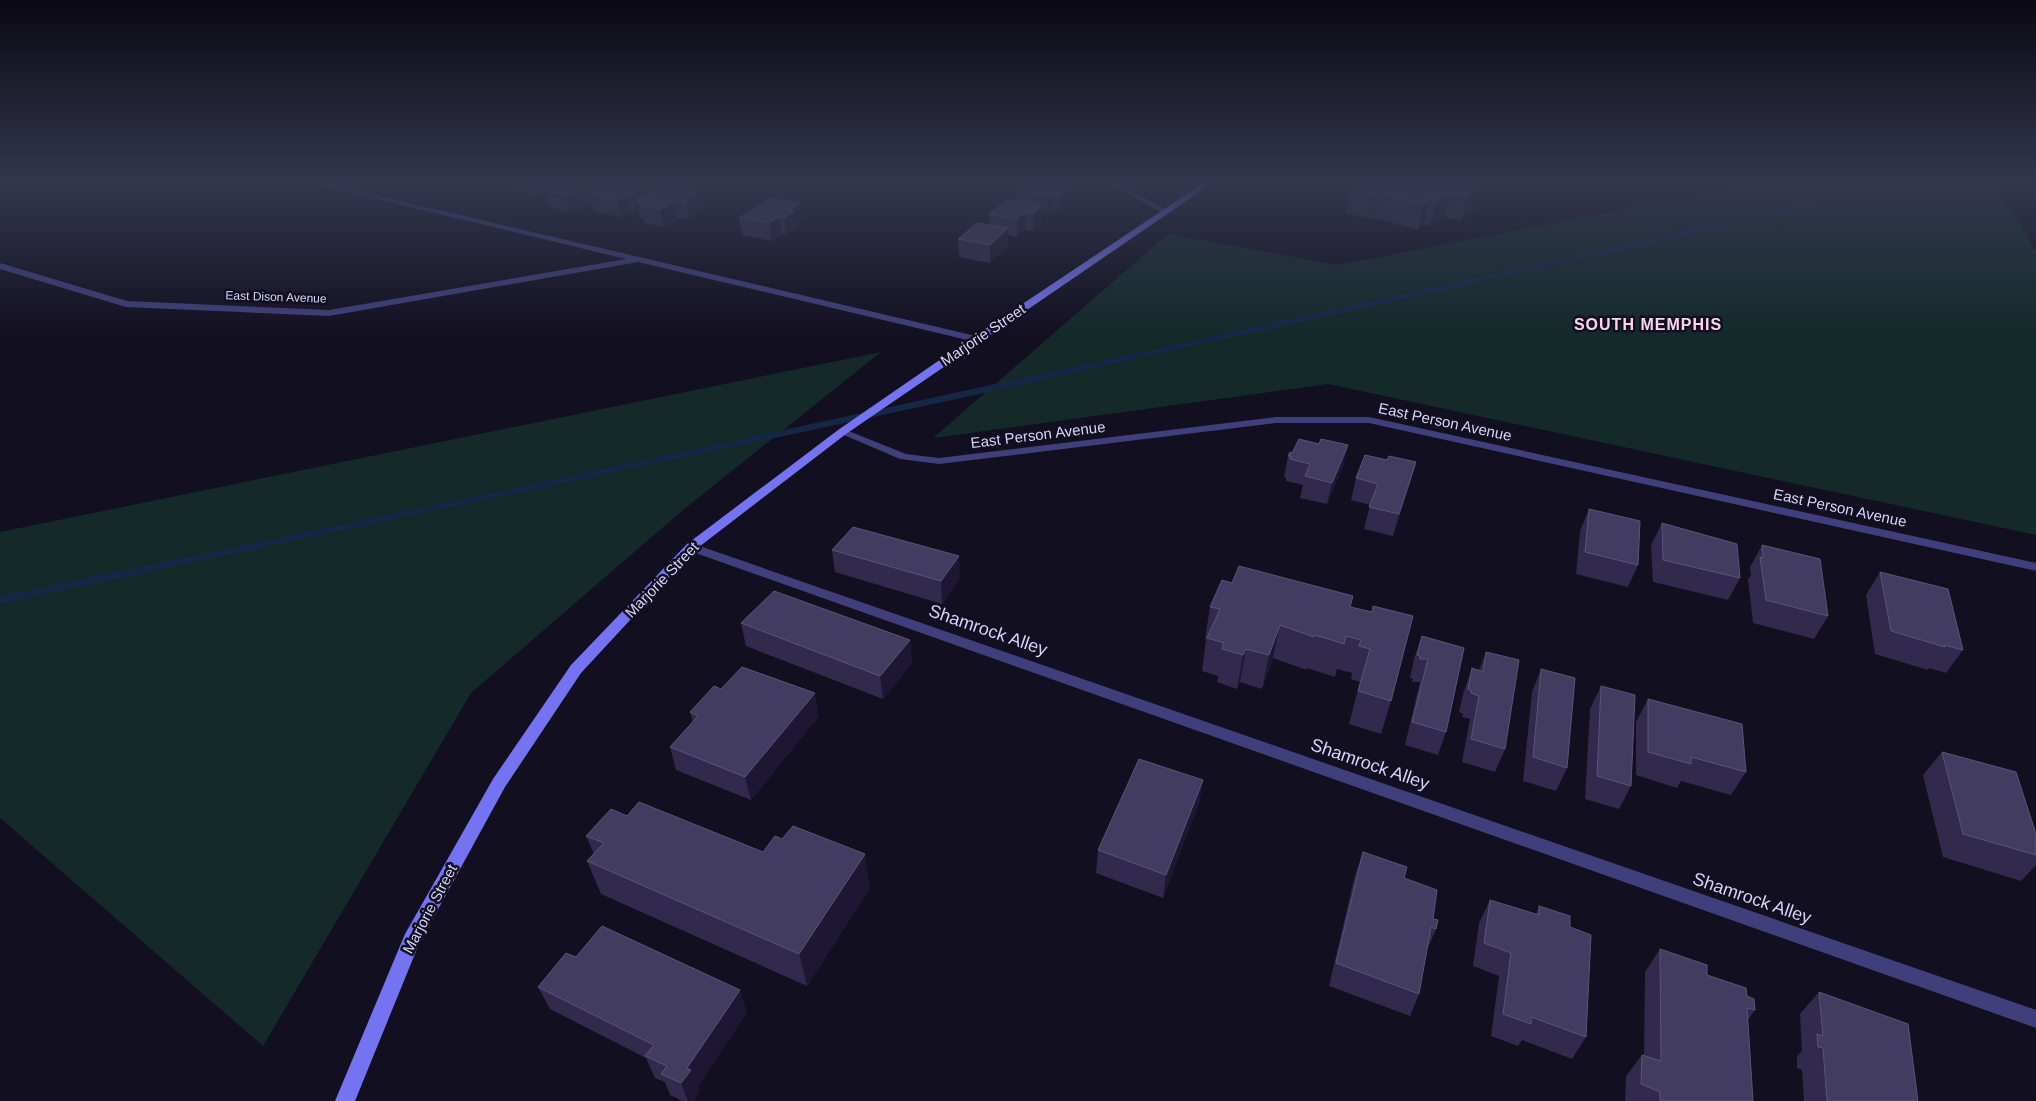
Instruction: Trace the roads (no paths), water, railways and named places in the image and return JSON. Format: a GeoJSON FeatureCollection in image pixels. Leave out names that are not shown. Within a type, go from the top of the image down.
{"type":"FeatureCollection","features":[{"type":"Feature","properties":{"kind":"street"},"geometry":{"type":"LineString","coordinates":[[540,235],[976,339]]}},
{"type":"Feature","properties":{"kind":"street","name":"Marjorie Street"},"geometry":{"type":"LineString","coordinates":[[345,1101],[410,940],[499,783],[576,669],[691,547],[842,432],[976,339],[1131,235]]}},
{"type":"Feature","properties":{"kind":"street","name":"East Dison Avenue"},"geometry":{"type":"LineString","coordinates":[[0,266],[126,304],[329,313],[642,259]]}},
{"type":"Feature","properties":{"kind":"street","name":"East Person Avenue"},"geometry":{"type":"LineString","coordinates":[[842,432],[904,456],[939,461],[1276,420],[1369,420],[2036,567]]}},
{"type":"Feature","properties":{"kind":"street","name":"Shamrock Alley"},"geometry":{"type":"LineString","coordinates":[[691,547],[2036,1018]]}},
{"type":"Feature","properties":{"kind":"waterway"},"geometry":{"type":"LineString","coordinates":[[0,600],[952,397],[1675,235]]}},
{"type":"Feature","properties":{"kind":"district","name":"SOUTH MEMPHIS"},"geometry":{"type":"Point","coordinates":[1648,324]}}]}
